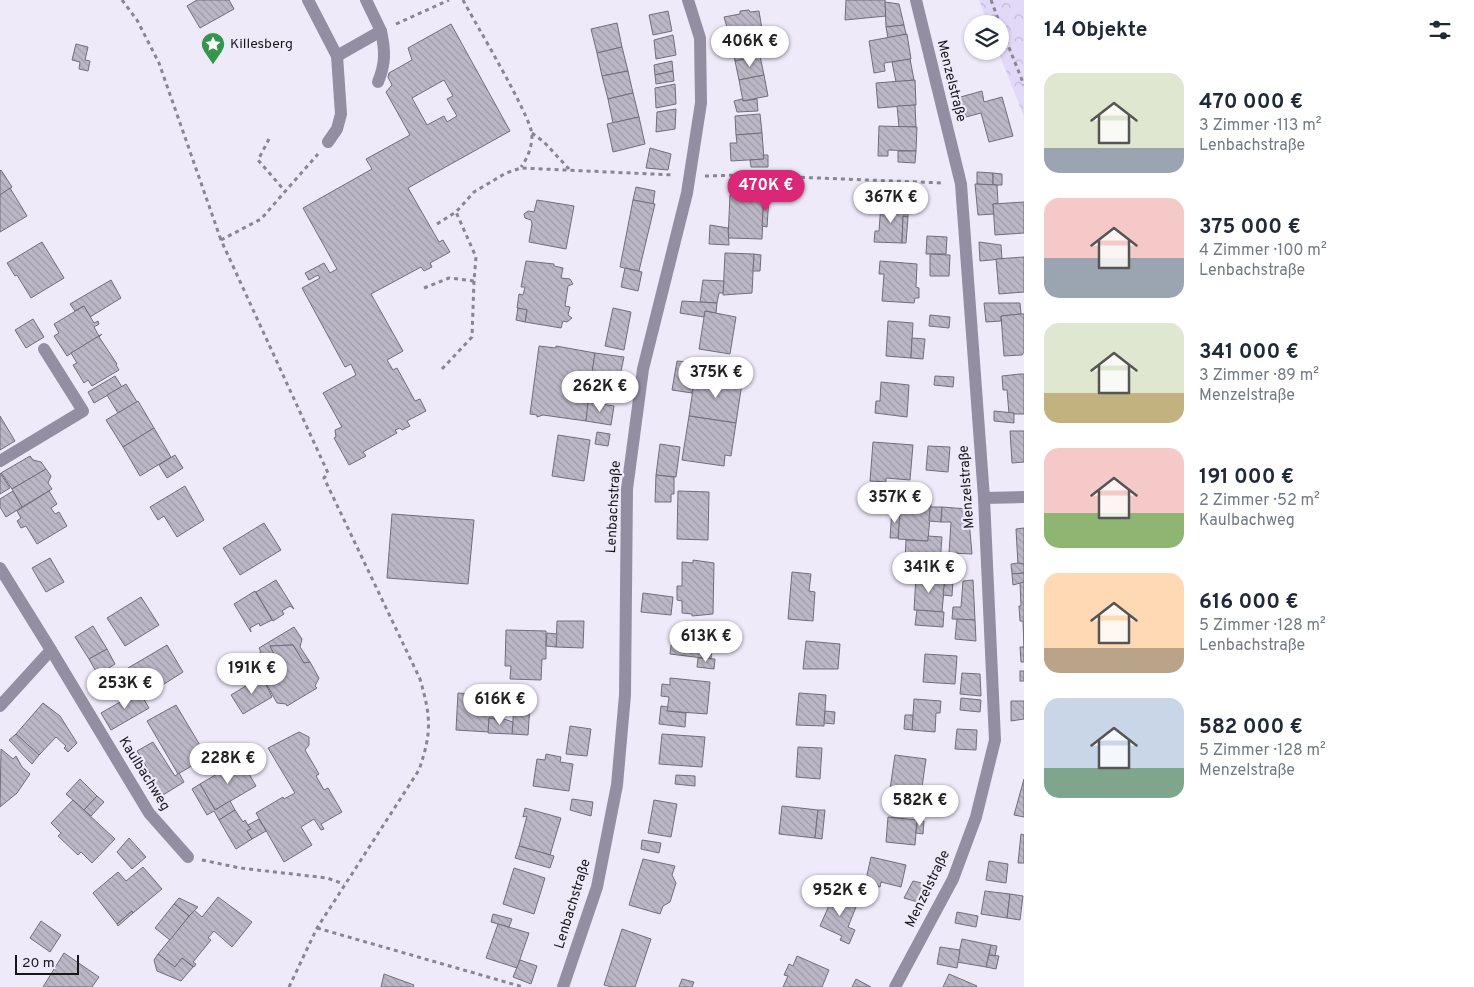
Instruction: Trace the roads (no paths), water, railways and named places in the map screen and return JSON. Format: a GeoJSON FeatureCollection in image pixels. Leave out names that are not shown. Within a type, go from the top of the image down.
{"type":"FeatureCollection","features":[{"type":"Feature","properties":{"kind":"street"},"geometry":{"type":"LineString","coordinates":[[308,0],[337,56],[341,114],[337,129],[328,142]]}},
{"type":"Feature","properties":{"kind":"street"},"geometry":{"type":"LineString","coordinates":[[366,0],[381,31],[385,49],[385,65],[378,82]]}},
{"type":"Feature","properties":{"kind":"street","name":"Lenbachstraße"},"geometry":{"type":"LineString","coordinates":[[563,987],[597,887],[617,785],[625,695],[627,489],[643,369],[687,193],[701,104],[700,38],[688,0]]}},
{"type":"Feature","properties":{"kind":"street","name":"Menzelstraße"},"geometry":{"type":"LineString","coordinates":[[895,987],[953,879],[976,817],[995,740],[984,498],[961,184],[916,0]]}},
{"type":"Feature","properties":{"kind":"street"},"geometry":{"type":"LineString","coordinates":[[337,56],[381,31]]}},
{"type":"Feature","properties":{"kind":"street"},"geometry":{"type":"LineString","coordinates":[[0,461],[83,411],[44,348]]}},
{"type":"Feature","properties":{"kind":"street"},"geometry":{"type":"LineString","coordinates":[[984,498],[1024,497]]}},
{"type":"Feature","properties":{"kind":"street","name":"Kaulbachweg"},"geometry":{"type":"LineString","coordinates":[[0,568],[149,814],[188,857]]}},
{"type":"Feature","properties":{"kind":"street"},"geometry":{"type":"LineString","coordinates":[[0,706],[51,650]]}},
{"type":"Feature","properties":{"kind":"place","name":"Killesberg"},"geometry":{"type":"Point","coordinates":[213,65]}}]}
